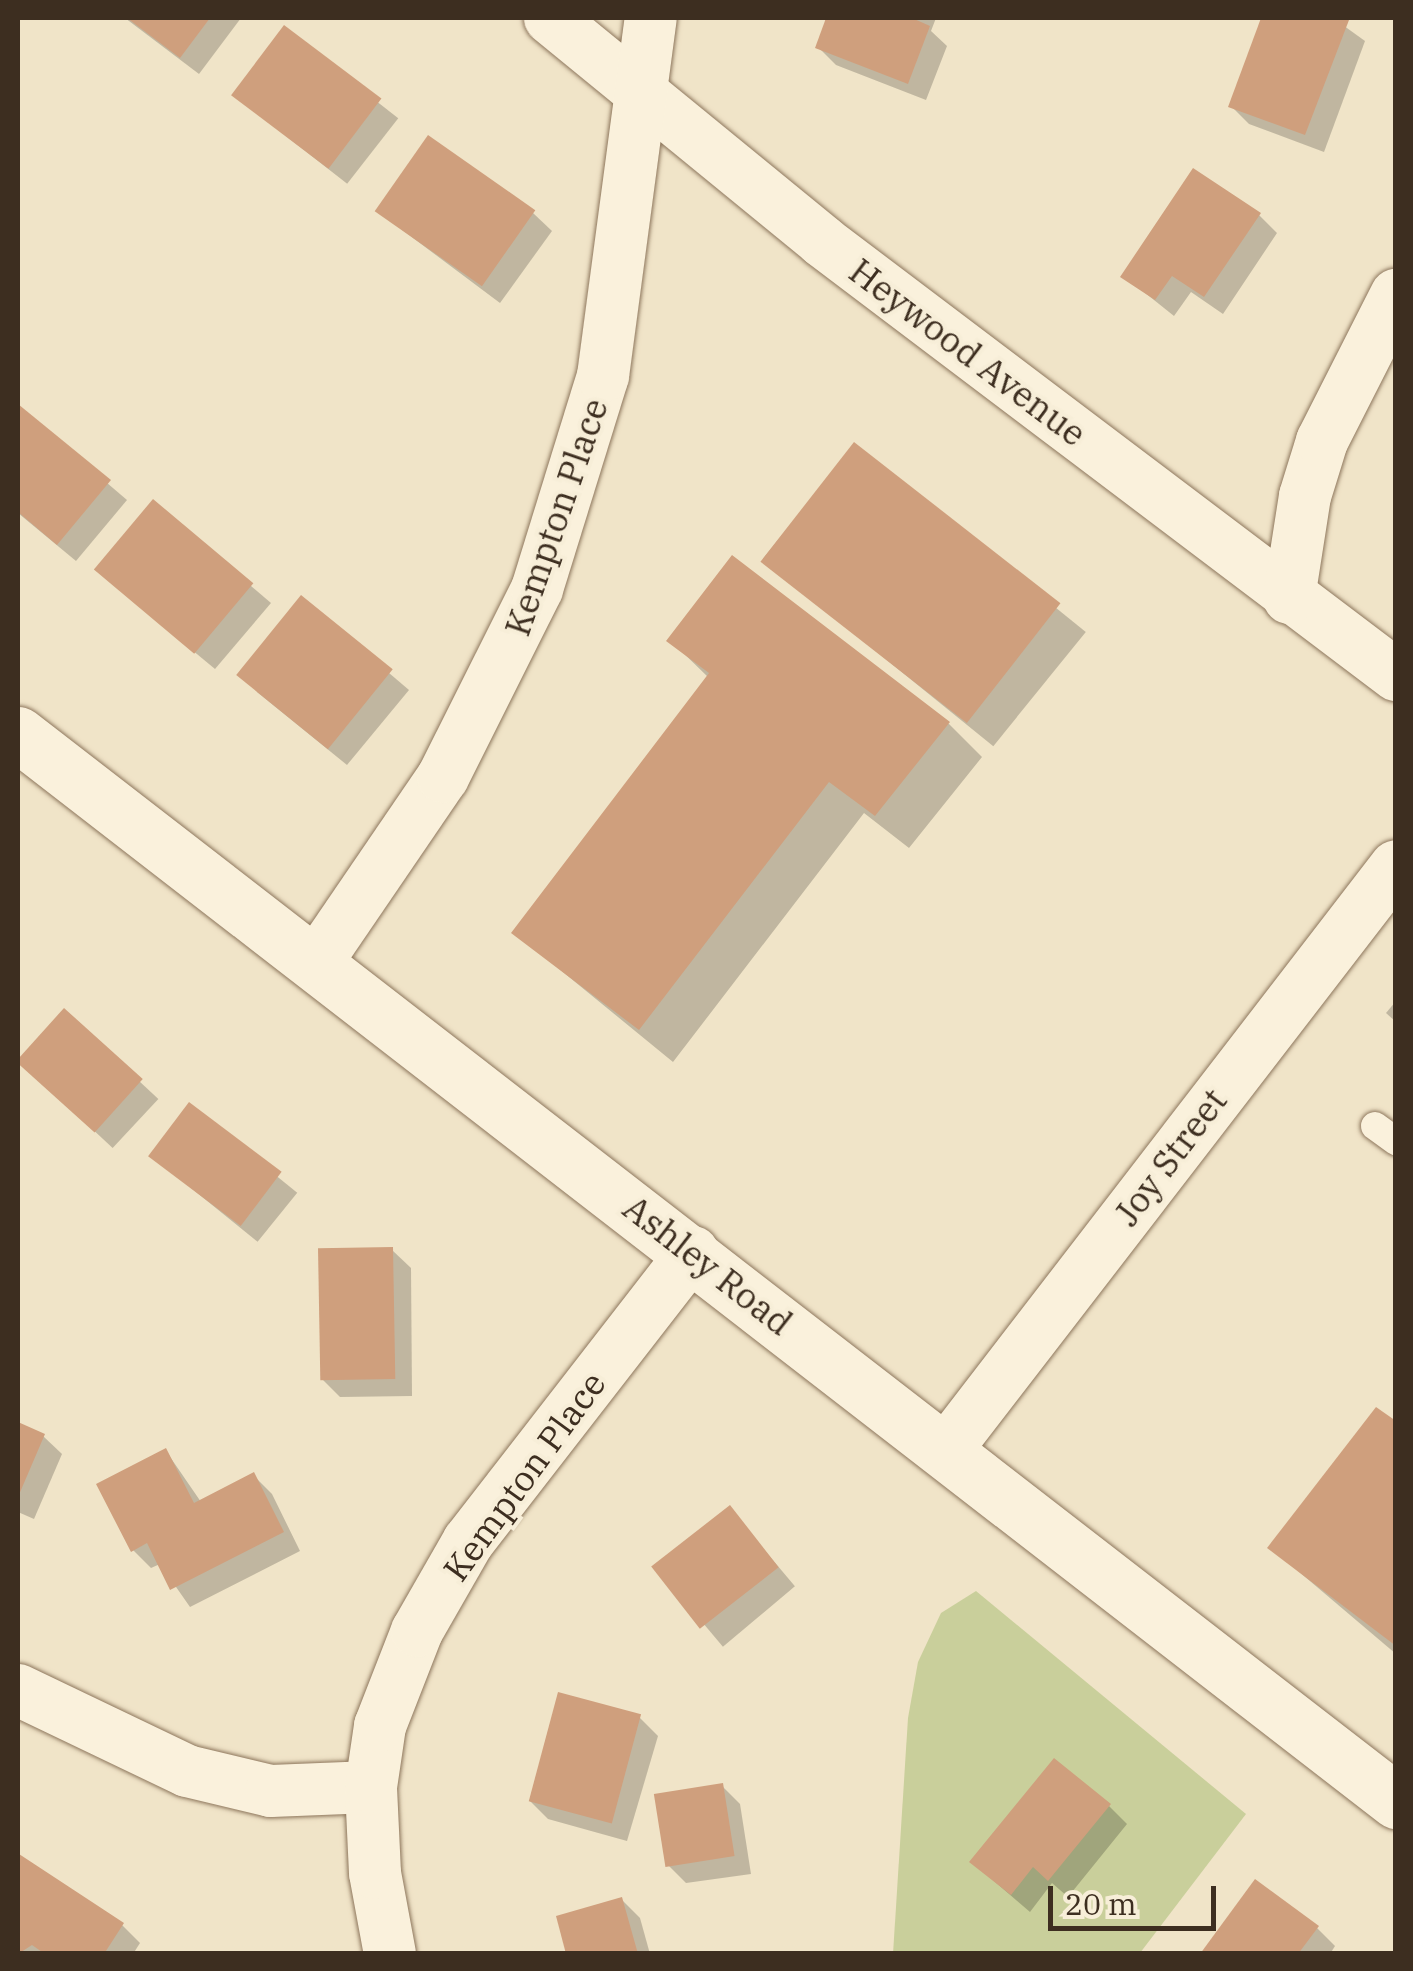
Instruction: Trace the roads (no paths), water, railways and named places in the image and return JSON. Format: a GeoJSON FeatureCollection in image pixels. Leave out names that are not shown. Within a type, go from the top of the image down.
{"type":"FeatureCollection","features":[{"type":"Feature","properties":{"kind":"street","name":"Heywood Avenue"},"geometry":{"type":"LineString","coordinates":[[550,18],[822,240],[1396,676]]}},
{"type":"Feature","properties":{"kind":"street","name":"Kempton Place"},"geometry":{"type":"LineString","coordinates":[[316,964],[443,776],[538,589],[603,376],[651,18]]}},
{"type":"Feature","properties":{"kind":"street"},"geometry":{"type":"LineString","coordinates":[[1290,598],[1305,496],[1322,441],[1396,296]]}},
{"type":"Feature","properties":{"kind":"street","name":"Ashley Road"},"geometry":{"type":"LineString","coordinates":[[18,734],[692,1252],[1396,1801]]}},
{"type":"Feature","properties":{"kind":"street","name":"Joy Street"},"geometry":{"type":"LineString","coordinates":[[946,1450],[1396,866]]}},
{"type":"Feature","properties":{"kind":"street","name":"Kempton Place"},"geometry":{"type":"LineString","coordinates":[[390,1954],[375,1873],[371,1788],[380,1726],[417,1630],[468,1542],[692,1252]]}},
{"type":"Feature","properties":{"kind":"street"},"geometry":{"type":"LineString","coordinates":[[18,1690],[188,1772],[271,1791],[371,1788]]}}]}
